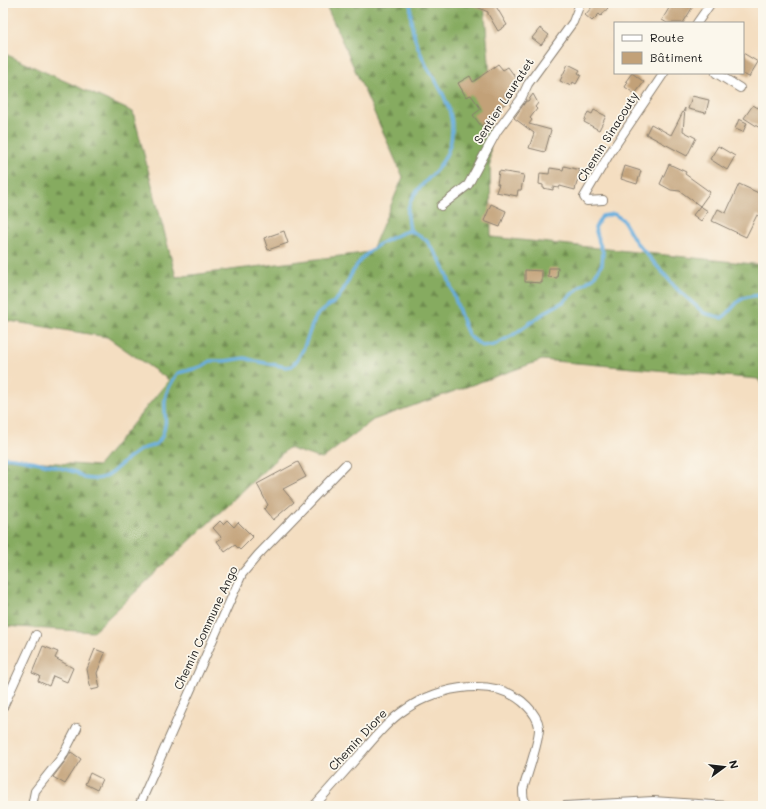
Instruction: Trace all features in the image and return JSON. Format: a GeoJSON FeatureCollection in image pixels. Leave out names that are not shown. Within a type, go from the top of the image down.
{"type":"FeatureCollection","features":[{"type":"Feature","properties":{"kind":"street","name":"Sentier Lauratet"},"geometry":{"type":"LineString","coordinates":[[441,206],[468,185],[497,131],[521,99],[528,84],[573,22],[579,3]]}},
{"type":"Feature","properties":{"kind":"street"},"geometry":{"type":"LineString","coordinates":[[698,22],[711,3]]}},
{"type":"Feature","properties":{"kind":"street","name":"Chemin Sinacouty"},"geometry":{"type":"LineString","coordinates":[[603,200],[587,201],[584,198],[610,153],[663,74]]}},
{"type":"Feature","properties":{"kind":"street"},"geometry":{"type":"LineString","coordinates":[[718,74],[740,88]]}},
{"type":"Feature","properties":{"kind":"street","name":"Chemin Commune Ango"},"geometry":{"type":"LineString","coordinates":[[139,806],[242,574],[258,555],[344,465]]}},
{"type":"Feature","properties":{"kind":"street"},"geometry":{"type":"LineString","coordinates":[[3,707],[36,635]]}},
{"type":"Feature","properties":{"kind":"street","name":"Chemin Diore"},"geometry":{"type":"LineString","coordinates":[[314,806],[384,727],[406,709],[424,698],[443,692],[466,688],[499,689],[511,694],[523,702],[536,717],[539,735],[522,796],[526,804],[529,806]]}},
{"type":"Feature","properties":{"kind":"street"},"geometry":{"type":"LineString","coordinates":[[32,806],[35,791],[62,757],[77,728]]}},
{"type":"Feature","properties":{"kind":"street"},"geometry":{"type":"LineString","coordinates":[[565,806],[653,801],[728,806]]}},
{"type":"Feature","properties":{"kind":"green space"},"geometry":{"type":"Polygon","coordinates":[[[325,3],[484,3],[489,62],[491,237],[763,265],[763,387],[758,379],[542,360],[373,420],[322,459],[288,448],[93,632],[3,626],[3,459],[98,466],[169,380],[107,337],[3,320],[3,53],[133,112],[176,277],[371,252],[403,177],[325,3]]]}},
{"type":"Feature","properties":{"kind":"building"},"geometry":{"type":"Polygon","coordinates":[[[468,3],[494,3],[507,25],[498,31],[488,12],[468,3]]]}},
{"type":"Feature","properties":{"kind":"building"},"geometry":{"type":"Polygon","coordinates":[[[588,3],[603,3],[608,8],[601,16],[599,14],[592,21],[585,15],[592,7],[588,3]]]}},
{"type":"Feature","properties":{"kind":"building"},"geometry":{"type":"Polygon","coordinates":[[[672,3],[695,3],[684,22],[665,22],[662,20],[672,3]]]}},
{"type":"Feature","properties":{"kind":"building"},"geometry":{"type":"Polygon","coordinates":[[[540,28],[549,35],[541,45],[532,38],[540,28]]]}},
{"type":"Feature","properties":{"kind":"building"},"geometry":{"type":"Polygon","coordinates":[[[744,54],[758,62],[749,77],[743,74],[744,54]]]}},
{"type":"Feature","properties":{"kind":"building"},"geometry":{"type":"Polygon","coordinates":[[[498,64],[503,70],[508,67],[519,82],[512,86],[514,89],[504,95],[509,101],[492,113],[494,115],[481,126],[473,115],[481,109],[471,95],[466,97],[458,83],[470,76],[473,82],[498,64]]]}},
{"type":"Feature","properties":{"kind":"building"},"geometry":{"type":"Polygon","coordinates":[[[568,64],[580,70],[578,73],[581,75],[576,84],[573,82],[571,86],[560,81],[568,64]]]}},
{"type":"Feature","properties":{"kind":"building"},"geometry":{"type":"Polygon","coordinates":[[[631,74],[633,74],[644,82],[635,94],[625,87],[628,82],[626,81],[631,74]]]}},
{"type":"Feature","properties":{"kind":"building"},"geometry":{"type":"Polygon","coordinates":[[[533,94],[538,103],[535,107],[537,109],[530,118],[532,120],[529,124],[551,130],[545,152],[529,148],[534,133],[514,118],[533,94]]]}},
{"type":"Feature","properties":{"kind":"building"},"geometry":{"type":"Polygon","coordinates":[[[692,96],[709,100],[706,113],[688,109],[692,96]]]}},
{"type":"Feature","properties":{"kind":"building"},"geometry":{"type":"Polygon","coordinates":[[[763,99],[763,130],[744,118],[753,105],[758,108],[763,99]]]}},
{"type":"Feature","properties":{"kind":"building"},"geometry":{"type":"Polygon","coordinates":[[[685,108],[683,131],[696,138],[687,156],[646,134],[651,124],[671,135],[685,108]]]}},
{"type":"Feature","properties":{"kind":"building"},"geometry":{"type":"Polygon","coordinates":[[[594,110],[606,116],[599,130],[584,122],[588,112],[592,114],[594,110]]]}},
{"type":"Feature","properties":{"kind":"building"},"geometry":{"type":"Polygon","coordinates":[[[739,119],[747,123],[743,132],[735,129],[739,119]]]}},
{"type":"Feature","properties":{"kind":"building"},"geometry":{"type":"Polygon","coordinates":[[[718,146],[735,156],[727,170],[710,159],[718,146]]]}},
{"type":"Feature","properties":{"kind":"building"},"geometry":{"type":"Polygon","coordinates":[[[669,164],[686,172],[685,174],[710,192],[700,206],[680,191],[671,190],[660,184],[669,164]]]}},
{"type":"Feature","properties":{"kind":"building"},"geometry":{"type":"Polygon","coordinates":[[[564,166],[580,170],[575,190],[560,186],[559,188],[553,187],[553,190],[543,188],[543,185],[539,184],[540,173],[549,174],[550,168],[563,170],[564,166]]]}},
{"type":"Feature","properties":{"kind":"building"},"geometry":{"type":"Polygon","coordinates":[[[625,166],[641,171],[637,184],[621,179],[625,166]]]}},
{"type":"Feature","properties":{"kind":"building"},"geometry":{"type":"Polygon","coordinates":[[[499,171],[524,175],[521,190],[518,190],[517,196],[496,192],[499,184],[497,184],[499,171]]]}},
{"type":"Feature","properties":{"kind":"building"},"geometry":{"type":"Polygon","coordinates":[[[739,184],[763,195],[763,218],[757,215],[746,237],[712,221],[718,209],[726,213],[739,184]]]}},
{"type":"Feature","properties":{"kind":"building"},"geometry":{"type":"Polygon","coordinates":[[[491,204],[506,211],[500,227],[484,221],[491,204]]]}},
{"type":"Feature","properties":{"kind":"building"},"geometry":{"type":"Polygon","coordinates":[[[700,206],[708,211],[701,221],[693,215],[700,206]]]}},
{"type":"Feature","properties":{"kind":"building"},"geometry":{"type":"Polygon","coordinates":[[[284,231],[288,243],[268,250],[264,238],[284,231]]]}},
{"type":"Feature","properties":{"kind":"building"},"geometry":{"type":"Polygon","coordinates":[[[549,268],[558,268],[557,278],[548,277],[549,268]]]}},
{"type":"Feature","properties":{"kind":"building"},"geometry":{"type":"Polygon","coordinates":[[[525,270],[542,271],[542,283],[525,282],[525,270]]]}},
{"type":"Feature","properties":{"kind":"building"},"geometry":{"type":"Polygon","coordinates":[[[298,462],[306,477],[283,489],[294,502],[273,520],[264,509],[268,505],[257,484],[298,462]]]}},
{"type":"Feature","properties":{"kind":"building"},"geometry":{"type":"Polygon","coordinates":[[[227,520],[234,527],[238,522],[253,537],[240,550],[235,545],[225,552],[217,541],[222,538],[213,528],[220,521],[223,524],[227,520]]]}},
{"type":"Feature","properties":{"kind":"building"},"geometry":{"type":"Polygon","coordinates":[[[43,646],[58,652],[55,658],[73,668],[67,682],[53,676],[49,686],[38,681],[40,676],[32,673],[43,646]]]}},
{"type":"Feature","properties":{"kind":"building"},"geometry":{"type":"Polygon","coordinates":[[[95,649],[105,653],[97,673],[100,688],[91,690],[87,669],[95,649]]]}},
{"type":"Feature","properties":{"kind":"building"},"geometry":{"type":"Polygon","coordinates":[[[71,752],[81,759],[65,784],[53,777],[71,752]]]}},
{"type":"Feature","properties":{"kind":"building"},"geometry":{"type":"Polygon","coordinates":[[[90,773],[102,779],[97,790],[85,784],[90,773]]]}},
{"type":"Feature","properties":{"kind":"waterway"},"geometry":{"type":"LineString","coordinates":[[410,230],[408,214],[410,203],[416,192],[444,160],[450,146],[452,136],[450,112],[446,100],[427,67],[414,36],[411,21],[411,3]]}},
{"type":"Feature","properties":{"kind":"waterway"},"geometry":{"type":"LineString","coordinates":[[3,457],[57,467],[75,472],[88,479],[96,479],[106,476],[136,452],[143,448],[155,445],[160,440],[165,426],[166,396],[178,373],[201,367],[210,361],[225,361],[245,358],[286,367],[292,366],[297,361],[303,349],[316,317],[335,301],[344,290],[352,273],[363,257],[385,241],[410,230],[426,240],[439,258],[447,275],[469,336],[482,346],[494,345],[513,335],[547,311],[563,302],[594,277],[602,264],[603,252],[595,228],[602,216],[614,214],[623,220],[635,241],[678,290],[704,313],[722,318],[741,299],[763,295]]}}]}
